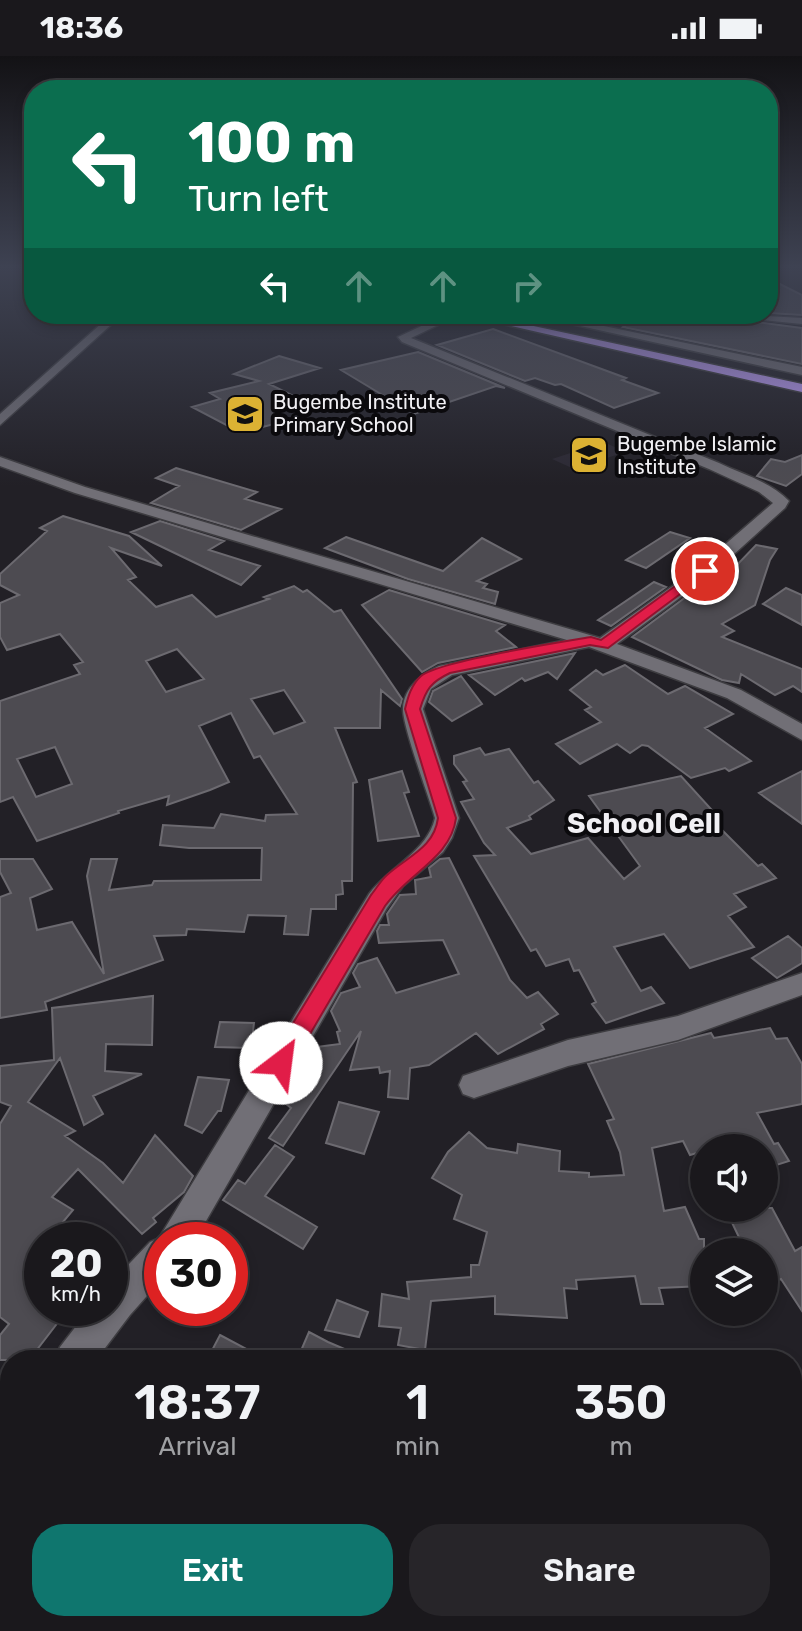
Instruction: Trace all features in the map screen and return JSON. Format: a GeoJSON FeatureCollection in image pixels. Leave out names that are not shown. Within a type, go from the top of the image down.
{"type":"FeatureCollection","features":[{"type":"Feature","properties":{"kind":"highway"},"geometry":{"type":"LineString","coordinates":[[575,338],[802,388]]}},
{"type":"Feature","properties":{"kind":"highway"},"geometry":{"type":"LineString","coordinates":[[609,338],[802,380]]}},
{"type":"Feature","properties":{"kind":"street"},"geometry":{"type":"LineString","coordinates":[[0,421],[91,338]]}},
{"type":"Feature","properties":{"kind":"street"},"geometry":{"type":"LineString","coordinates":[[187,1222],[378,901],[392,881],[436,847],[445,833],[447,818],[413,709],[417,692],[427,678],[446,670],[597,643],[705,571],[781,501],[764,489],[714,466],[406,338]]}},
{"type":"Feature","properties":{"kind":"street"},"geometry":{"type":"LineString","coordinates":[[647,338],[802,371]]}},
{"type":"Feature","properties":{"kind":"street"},"geometry":{"type":"LineString","coordinates":[[0,461],[95,494],[597,643],[734,694],[802,733]]}},
{"type":"Feature","properties":{"kind":"street"},"geometry":{"type":"LineString","coordinates":[[474,1085],[568,1053],[678,1028],[802,984]]}},
{"type":"Feature","properties":{"kind":"street"},"geometry":{"type":"LineString","coordinates":[[81,1350],[117,1302],[144,1273]]}},
{"type":"Feature","properties":{"kind":"shaded area","name":"Bugembe Islamic Institute"},"geometry":{"type":"Polygon","coordinates":[[[604,442],[625,452],[574,469],[552,459],[604,442]]]}},
{"type":"Feature","properties":{"kind":"building"},"geometry":{"type":"Polygon","coordinates":[[[460,338],[519,338],[658,393],[614,408],[561,384],[535,378],[525,381],[437,345],[460,338]]]}},
{"type":"Feature","properties":{"kind":"building"},"geometry":{"type":"Polygon","coordinates":[[[679,338],[802,338],[802,364],[679,338]]]}},
{"type":"Feature","properties":{"kind":"building"},"geometry":{"type":"Polygon","coordinates":[[[418,352],[505,388],[496,386],[414,414],[341,370],[418,352]]]}},
{"type":"Feature","properties":{"kind":"building"},"geometry":{"type":"Polygon","coordinates":[[[279,356],[320,368],[269,384],[304,401],[275,411],[289,420],[259,428],[249,422],[230,427],[192,407],[220,399],[210,393],[259,381],[234,374],[279,356]]]}},
{"type":"Feature","properties":{"kind":"building"},"geometry":{"type":"Polygon","coordinates":[[[802,455],[802,474],[786,486],[757,476],[771,459],[785,462],[802,455]]]}},
{"type":"Feature","properties":{"kind":"building"},"geometry":{"type":"Polygon","coordinates":[[[176,468],[257,492],[245,499],[281,509],[241,530],[151,503],[179,486],[156,478],[176,468]]]}},
{"type":"Feature","properties":{"kind":"building"},"geometry":{"type":"Polygon","coordinates":[[[63,516],[129,536],[162,566],[111,548],[136,577],[128,580],[156,607],[192,595],[216,617],[269,599],[264,597],[294,586],[303,592],[307,590],[334,612],[341,610],[402,699],[400,706],[381,690],[380,728],[335,728],[357,782],[353,783],[352,881],[342,881],[343,894],[336,895],[336,909],[311,909],[308,935],[284,934],[286,916],[248,915],[244,932],[187,929],[186,935],[154,936],[163,960],[45,1002],[47,1010],[0,1018],[0,897],[11,893],[0,872],[0,859],[33,859],[52,889],[30,898],[37,930],[72,922],[104,974],[87,876],[91,859],[117,859],[109,890],[152,885],[154,881],[261,880],[262,848],[160,845],[163,825],[214,828],[221,814],[265,821],[266,815],[297,814],[260,756],[254,758],[231,713],[199,726],[229,782],[210,790],[167,805],[169,796],[118,811],[37,841],[13,797],[0,802],[0,701],[80,674],[74,665],[83,662],[60,634],[7,650],[0,637],[0,603],[19,595],[0,585],[0,574],[47,531],[40,528],[63,516]],[[177,649],[146,661],[166,692],[204,679],[177,649]],[[284,690],[251,699],[274,734],[305,722],[284,690]],[[55,747],[17,759],[36,797],[72,784],[55,747]]]}},
{"type":"Feature","properties":{"kind":"building"},"geometry":{"type":"Polygon","coordinates":[[[160,521],[224,541],[209,550],[260,566],[241,585],[131,532],[160,521]]]}},
{"type":"Feature","properties":{"kind":"building"},"geometry":{"type":"Polygon","coordinates":[[[670,532],[690,538],[646,568],[626,560],[670,532]]]}},
{"type":"Feature","properties":{"kind":"building"},"geometry":{"type":"Polygon","coordinates":[[[346,537],[443,571],[482,538],[521,559],[477,581],[487,584],[483,588],[498,592],[495,604],[408,579],[325,548],[346,537]]]}},
{"type":"Feature","properties":{"kind":"building"},"geometry":{"type":"Polygon","coordinates":[[[756,545],[777,549],[770,560],[755,605],[722,624],[734,631],[722,637],[802,669],[802,692],[793,686],[775,695],[741,674],[739,683],[722,680],[632,637],[702,585],[713,590],[756,545]]]}},
{"type":"Feature","properties":{"kind":"building"},"geometry":{"type":"Polygon","coordinates":[[[654,582],[666,587],[611,626],[598,620],[654,582]]]}},
{"type":"Feature","properties":{"kind":"building"},"geometry":{"type":"Polygon","coordinates":[[[786,588],[802,595],[802,625],[763,604],[786,588]]]}},
{"type":"Feature","properties":{"kind":"building"},"geometry":{"type":"Polygon","coordinates":[[[389,590],[505,625],[496,631],[516,647],[438,663],[422,672],[362,605],[389,590]]]}},
{"type":"Feature","properties":{"kind":"building"},"geometry":{"type":"Polygon","coordinates":[[[575,653],[557,679],[548,672],[525,681],[522,678],[495,695],[469,675],[575,653]]]}},
{"type":"Feature","properties":{"kind":"building"},"geometry":{"type":"Polygon","coordinates":[[[625,665],[668,694],[685,686],[733,714],[705,728],[751,761],[729,771],[725,768],[691,778],[648,746],[642,745],[630,753],[617,744],[580,764],[556,744],[601,722],[585,710],[591,707],[570,690],[596,670],[603,675],[625,665]]]}},
{"type":"Feature","properties":{"kind":"building"},"geometry":{"type":"Polygon","coordinates":[[[461,676],[482,704],[452,721],[429,702],[433,691],[461,676]]]}},
{"type":"Feature","properties":{"kind":"building"},"geometry":{"type":"Polygon","coordinates":[[[480,748],[485,755],[509,749],[534,783],[538,781],[554,800],[529,816],[531,819],[507,828],[531,854],[588,838],[624,879],[640,866],[589,796],[681,776],[720,819],[713,821],[758,866],[762,864],[776,878],[734,894],[746,907],[728,916],[754,947],[690,968],[664,934],[614,947],[641,991],[651,987],[664,1003],[606,1023],[592,1004],[596,1002],[579,970],[574,971],[569,959],[546,966],[536,949],[531,951],[474,856],[495,855],[484,843],[461,802],[474,799],[463,782],[467,781],[454,764],[454,756],[480,748]]]}},
{"type":"Feature","properties":{"kind":"building"},"geometry":{"type":"Polygon","coordinates":[[[402,771],[409,792],[404,793],[419,836],[378,841],[369,780],[402,771]]]}},
{"type":"Feature","properties":{"kind":"building"},"geometry":{"type":"Polygon","coordinates":[[[802,771],[802,824],[759,793],[802,771]]]}},
{"type":"Feature","properties":{"kind":"building"},"geometry":{"type":"Polygon","coordinates":[[[449,858],[510,980],[527,998],[538,992],[558,1014],[541,1024],[544,1029],[498,1054],[476,1033],[429,1065],[410,1068],[408,1099],[388,1097],[390,1071],[380,1073],[379,1067],[350,1070],[361,1031],[283,1146],[269,1138],[291,1108],[280,1099],[291,1079],[298,1081],[297,1070],[309,1048],[340,1044],[337,1032],[340,1031],[331,1011],[341,993],[360,987],[353,973],[358,964],[377,958],[396,993],[459,974],[443,940],[379,943],[377,931],[380,925],[389,925],[387,914],[400,895],[416,894],[415,880],[431,877],[429,868],[440,859],[449,858]]]}},
{"type":"Feature","properties":{"kind":"building"},"geometry":{"type":"Polygon","coordinates":[[[788,936],[802,948],[802,963],[777,978],[752,958],[788,936]]]}},
{"type":"Feature","properties":{"kind":"building"},"geometry":{"type":"Polygon","coordinates":[[[153,996],[152,1045],[106,1044],[105,1071],[142,1074],[93,1096],[103,1114],[84,1125],[60,1058],[28,1102],[75,1131],[65,1136],[103,1163],[123,1183],[155,1135],[193,1176],[184,1192],[153,1218],[156,1222],[144,1222],[142,1234],[78,1169],[52,1197],[73,1210],[63,1222],[24,1222],[24,1326],[55,1326],[37,1350],[0,1350],[0,1335],[9,1324],[0,1317],[0,1124],[11,1106],[0,1102],[0,1066],[54,1060],[52,1008],[153,996]]]}},
{"type":"Feature","properties":{"kind":"building"},"geometry":{"type":"Polygon","coordinates":[[[220,1022],[254,1023],[251,1048],[215,1047],[220,1022]]]}},
{"type":"Feature","properties":{"kind":"building"},"geometry":{"type":"Polygon","coordinates":[[[770,1028],[776,1039],[787,1038],[802,1064],[802,1104],[757,1113],[769,1134],[690,1134],[690,1155],[683,1141],[652,1148],[664,1211],[685,1207],[699,1238],[690,1238],[690,1287],[659,1288],[663,1304],[641,1304],[635,1276],[576,1280],[577,1289],[564,1288],[567,1318],[495,1314],[495,1296],[431,1301],[425,1350],[398,1345],[401,1328],[379,1326],[382,1294],[409,1299],[407,1282],[471,1277],[471,1265],[479,1265],[487,1232],[454,1219],[462,1195],[432,1178],[448,1152],[469,1132],[487,1148],[517,1153],[518,1144],[560,1151],[559,1171],[589,1173],[589,1177],[624,1175],[620,1152],[607,1121],[614,1119],[588,1064],[711,1033],[714,1038],[770,1028]]]}},
{"type":"Feature","properties":{"kind":"building"},"geometry":{"type":"Polygon","coordinates":[[[198,1077],[229,1080],[221,1111],[202,1133],[185,1125],[198,1077]]]}},
{"type":"Feature","properties":{"kind":"building"},"geometry":{"type":"Polygon","coordinates":[[[339,1102],[379,1112],[364,1154],[326,1143],[339,1102]]]}},
{"type":"Feature","properties":{"kind":"building"},"geometry":{"type":"Polygon","coordinates":[[[778,1143],[789,1161],[778,1165],[778,1143]]]}},
{"type":"Feature","properties":{"kind":"building"},"geometry":{"type":"Polygon","coordinates":[[[275,1145],[294,1157],[265,1196],[317,1227],[303,1249],[223,1200],[238,1180],[245,1184],[275,1145]]]}},
{"type":"Feature","properties":{"kind":"building"},"geometry":{"type":"Polygon","coordinates":[[[778,1219],[795,1251],[802,1247],[802,1311],[781,1279],[778,1280],[778,1238],[739,1238],[732,1222],[778,1222],[778,1219]]]}},
{"type":"Feature","properties":{"kind":"building"},"geometry":{"type":"Polygon","coordinates":[[[337,1300],[368,1312],[359,1337],[325,1330],[337,1300]]]}},
{"type":"Feature","properties":{"kind":"building"},"geometry":{"type":"Polygon","coordinates":[[[309,1332],[347,1350],[301,1350],[309,1332]]]}},
{"type":"Feature","properties":{"kind":"building"},"geometry":{"type":"Polygon","coordinates":[[[220,1335],[248,1350],[212,1350],[220,1335]]]}},
{"type":"Feature","properties":{"kind":"place","name":"Bugembe Institute Primary School"},"geometry":{"type":"Point","coordinates":[245,414]}},
{"type":"Feature","properties":{"kind":"place","name":"Bugembe Islamic Institute"},"geometry":{"type":"Point","coordinates":[589,455]}},
{"type":"Feature","properties":{"kind":"district","name":"School Cell"},"geometry":{"type":"Point","coordinates":[644,823]}},
{"type":"Feature","properties":{"kind":"route"},"geometry":{"type":"LineString","coordinates":[[281,1063],[392,881],[436,847],[445,833],[447,818],[413,709],[417,692],[427,678],[446,670],[591,641],[603,645],[705,571]]}}]}
